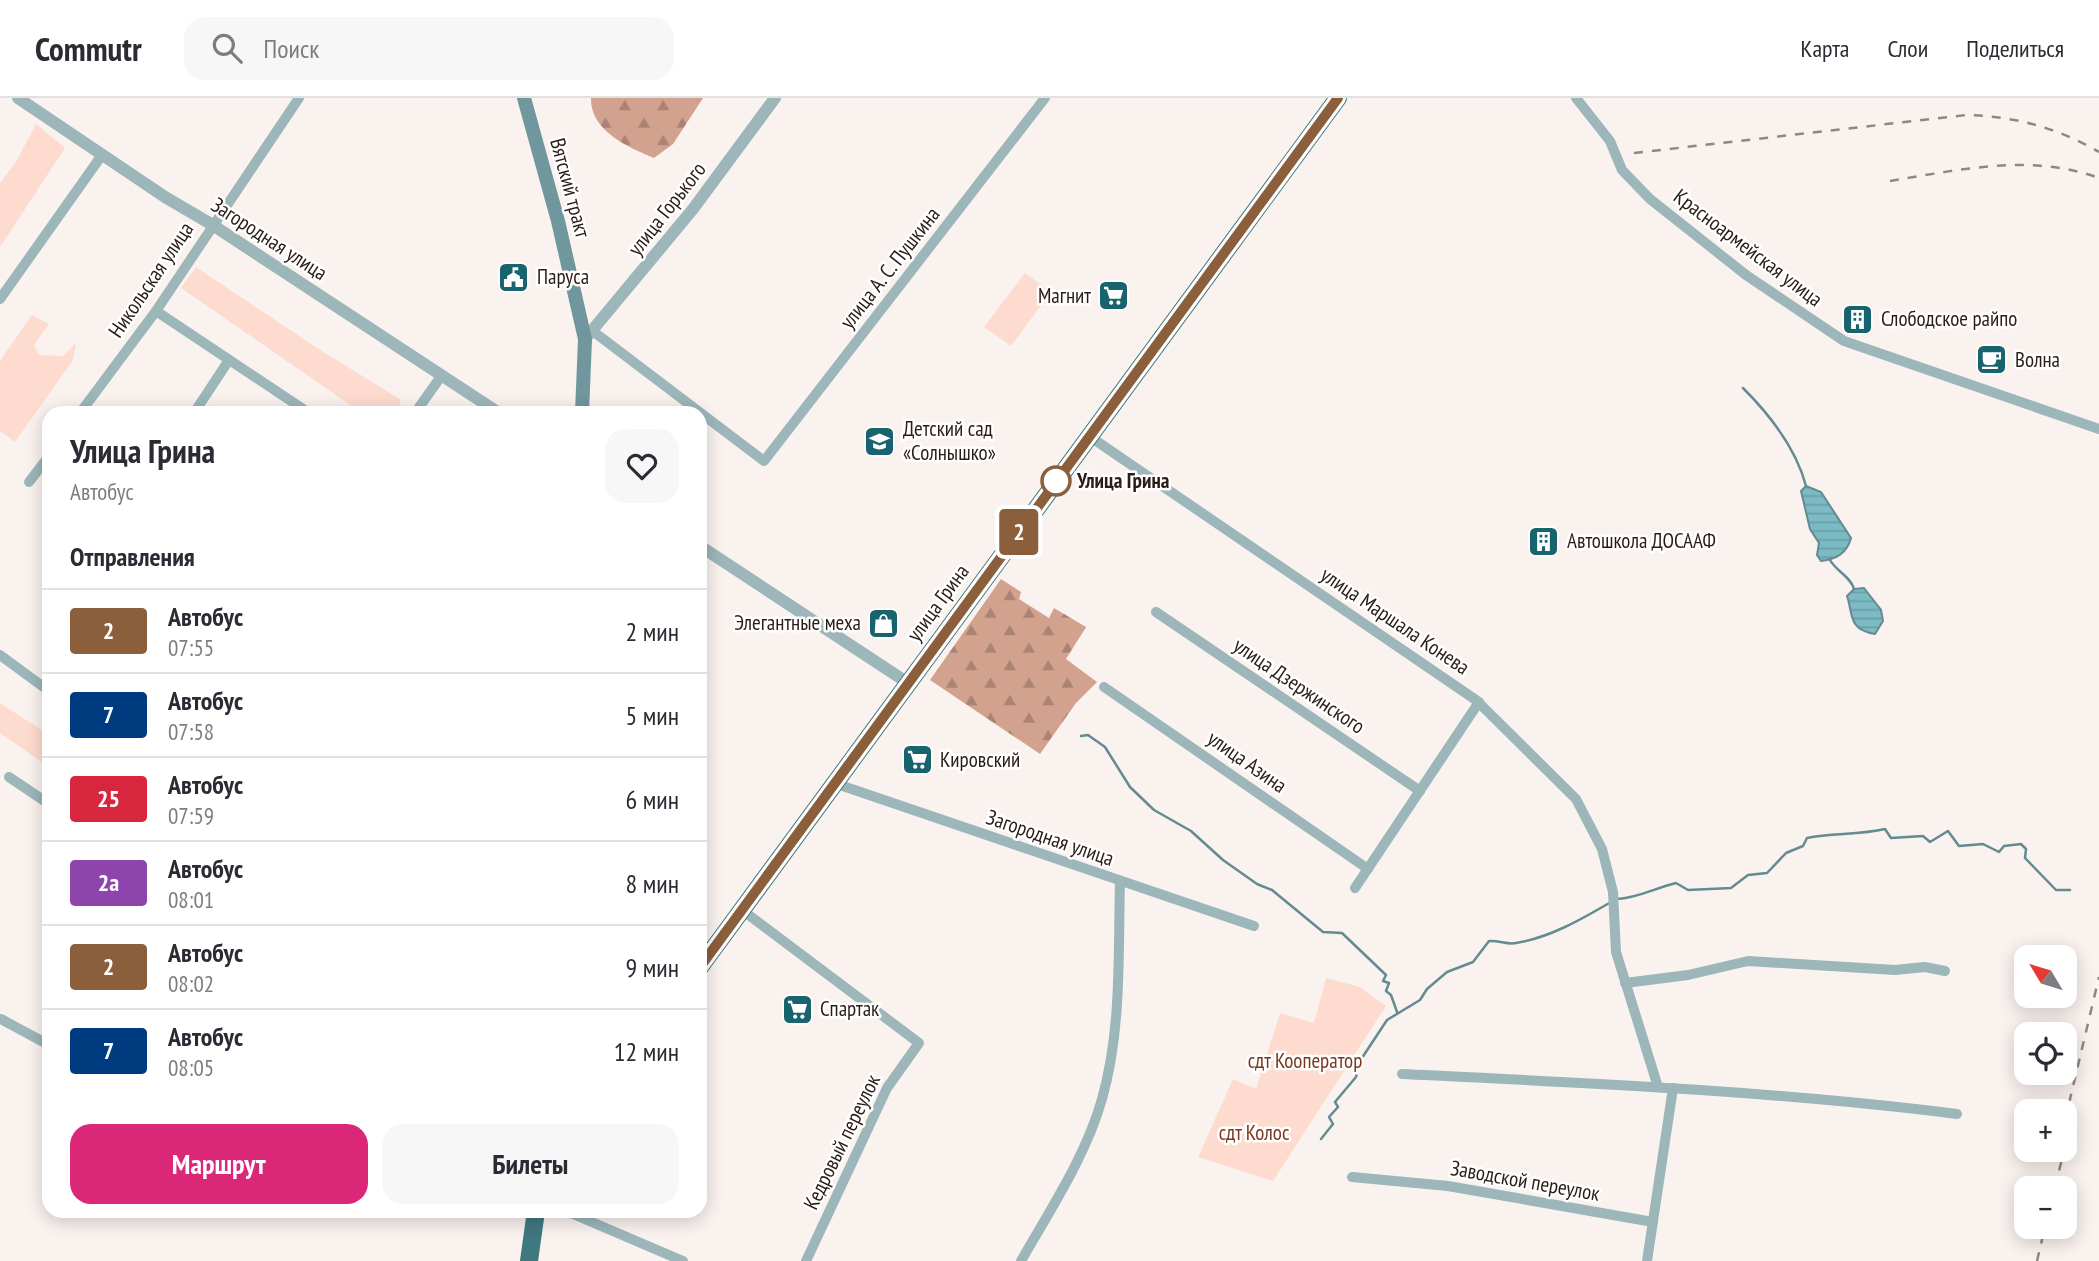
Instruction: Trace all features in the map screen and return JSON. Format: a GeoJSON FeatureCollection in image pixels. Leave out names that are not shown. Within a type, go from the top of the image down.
{"type":"FeatureCollection","features":[{"type":"Feature","properties":{"kind":"highway","name":"улица Грина"},"geometry":{"type":"LineString","coordinates":[[707,958],[1338,98]]}},
{"type":"Feature","properties":{"kind":"highway"},"geometry":{"type":"LineString","coordinates":[[529,1261],[533,1218]]}},
{"type":"Feature","properties":{"kind":"main road","name":"Вятский тракт"},"geometry":{"type":"LineString","coordinates":[[524,98],[590,336],[583,406]]}},
{"type":"Feature","properties":{"kind":"street","name":"Загородная улица"},"geometry":{"type":"LineString","coordinates":[[18,98],[488,406]]}},
{"type":"Feature","properties":{"kind":"street","name":"Никольская улица"},"geometry":{"type":"LineString","coordinates":[[85,406],[156,311],[211,224],[299,98]]}},
{"type":"Feature","properties":{"kind":"street","name":"улица Горького"},"geometry":{"type":"LineString","coordinates":[[590,336],[693,209],[775,98]]}},
{"type":"Feature","properties":{"kind":"street","name":"улица А. С. Пушкина"},"geometry":{"type":"LineString","coordinates":[[707,420],[764,461],[1045,98]]}},
{"type":"Feature","properties":{"kind":"street","name":"Красноармейская улица"},"geometry":{"type":"LineString","coordinates":[[1576,98],[1610,141],[1622,170],[1650,199],[1746,275],[1844,341],[2099,429]]}},
{"type":"Feature","properties":{"kind":"street"},"geometry":{"type":"LineString","coordinates":[[0,299],[102,155]]}},
{"type":"Feature","properties":{"kind":"street"},"geometry":{"type":"LineString","coordinates":[[156,311],[298,406]]}},
{"type":"Feature","properties":{"kind":"street","name":"улица А. С. Пушкина"},"geometry":{"type":"LineString","coordinates":[[590,336],[687,406]]}},
{"type":"Feature","properties":{"kind":"street"},"geometry":{"type":"LineString","coordinates":[[199,406],[229,360]]}},
{"type":"Feature","properties":{"kind":"street"},"geometry":{"type":"LineString","coordinates":[[420,406],[442,375]]}},
{"type":"Feature","properties":{"kind":"street","name":"улица Маршала Конева"},"geometry":{"type":"LineString","coordinates":[[1089,436],[1479,702],[1576,799],[1602,849],[1613,901],[1616,952],[1658,1087]]}},
{"type":"Feature","properties":{"kind":"street"},"geometry":{"type":"LineString","coordinates":[[29,482],[42,465]]}},
{"type":"Feature","properties":{"kind":"street"},"geometry":{"type":"LineString","coordinates":[[707,550],[908,683]]}},
{"type":"Feature","properties":{"kind":"street","name":"улица Дзержинского"},"geometry":{"type":"LineString","coordinates":[[1156,612],[1420,792]]}},
{"type":"Feature","properties":{"kind":"street"},"geometry":{"type":"LineString","coordinates":[[0,655],[42,686]]}},
{"type":"Feature","properties":{"kind":"street","name":"улица Азина"},"geometry":{"type":"LineString","coordinates":[[1104,687],[1367,869]]}},
{"type":"Feature","properties":{"kind":"street"},"geometry":{"type":"LineString","coordinates":[[1355,888],[1479,702]]}},
{"type":"Feature","properties":{"kind":"street"},"geometry":{"type":"LineString","coordinates":[[9,777],[42,799]]}},
{"type":"Feature","properties":{"kind":"street","name":"Загородная улица"},"geometry":{"type":"LineString","coordinates":[[834,783],[1254,926]]}},
{"type":"Feature","properties":{"kind":"street"},"geometry":{"type":"LineString","coordinates":[[1021,1261],[1073,1167],[1102,1100],[1115,1031],[1120,881]]}},
{"type":"Feature","properties":{"kind":"street","name":"Кедровый переулок"},"geometry":{"type":"LineString","coordinates":[[742,910],[919,1043],[887,1088],[806,1261]]}},
{"type":"Feature","properties":{"kind":"street"},"geometry":{"type":"LineString","coordinates":[[1625,983],[1688,975],[1748,961],[1895,970],[1925,967],[1945,971]]}},
{"type":"Feature","properties":{"kind":"street"},"geometry":{"type":"LineString","coordinates":[[1,1019],[42,1041]]}},
{"type":"Feature","properties":{"kind":"street"},"geometry":{"type":"LineString","coordinates":[[1402,1074],[1832,1099],[1958,1114]]}},
{"type":"Feature","properties":{"kind":"street"},"geometry":{"type":"LineString","coordinates":[[1647,1261],[1673,1088]]}},
{"type":"Feature","properties":{"kind":"street","name":"Заводской переулок"},"geometry":{"type":"LineString","coordinates":[[1352,1177],[1448,1186],[1653,1222]]}},
{"type":"Feature","properties":{"kind":"street"},"geometry":{"type":"LineString","coordinates":[[582,1218],[683,1261]]}},
{"type":"Feature","properties":{"kind":"green space"},"geometry":{"type":"Polygon","coordinates":[[[591,98],[703,98],[673,144],[654,158],[622,143],[604,129],[592,110],[591,98]]]}},
{"type":"Feature","properties":{"kind":"green space"},"geometry":{"type":"Polygon","coordinates":[[[36,124],[65,148],[0,247],[0,183],[17,160],[36,124]]]}},
{"type":"Feature","properties":{"kind":"green space"},"geometry":{"type":"Polygon","coordinates":[[[196,267],[320,350],[400,399],[400,406],[352,406],[181,288],[196,267]]]}},
{"type":"Feature","properties":{"kind":"green space"},"geometry":{"type":"Polygon","coordinates":[[[1025,273],[1051,292],[1011,346],[984,327],[1025,273]]]}},
{"type":"Feature","properties":{"kind":"green space"},"geometry":{"type":"Polygon","coordinates":[[[32,315],[49,324],[34,345],[39,355],[63,356],[76,343],[73,360],[15,442],[0,431],[0,361],[32,315]]]}},
{"type":"Feature","properties":{"kind":"green space"},"geometry":{"type":"Polygon","coordinates":[[[1001,579],[1021,592],[1019,599],[1049,618],[1054,608],[1086,627],[1066,659],[1097,682],[1076,703],[1040,754],[930,680],[1001,579]]]}},
{"type":"Feature","properties":{"kind":"green space"},"geometry":{"type":"Polygon","coordinates":[[[0,703],[42,730],[42,762],[0,733],[0,703]]]}},
{"type":"Feature","properties":{"kind":"green space"},"geometry":{"type":"Polygon","coordinates":[[[1326,978],[1360,987],[1386,1006],[1273,1181],[1198,1157],[1233,1079],[1256,1089],[1280,1013],[1314,1023],[1326,978]]]}},
{"type":"Feature","properties":{"kind":"water"},"geometry":{"type":"Polygon","coordinates":[[[1806,486],[1821,492],[1851,538],[1844,551],[1832,559],[1821,561],[1817,555],[1819,543],[1810,529],[1801,491],[1806,486]]]}},
{"type":"Feature","properties":{"kind":"water"},"geometry":{"type":"Polygon","coordinates":[[[1864,588],[1881,610],[1883,621],[1875,634],[1860,629],[1851,615],[1847,596],[1854,589],[1864,588]]]}},
{"type":"Feature","properties":{"kind":"waterway"},"geometry":{"type":"LineString","coordinates":[[1743,388],[1763,409],[1789,445],[1806,486]]}},
{"type":"Feature","properties":{"kind":"waterway"},"geometry":{"type":"LineString","coordinates":[[1830,560],[1854,589]]}},
{"type":"Feature","properties":{"kind":"waterway"},"geometry":{"type":"LineString","coordinates":[[1081,736],[1088,735],[1105,747],[1130,787],[1154,810],[1191,831],[1223,860],[1257,884],[1272,890],[1323,932],[1342,933],[1386,975],[1383,981],[1389,983],[1386,991],[1391,995],[1397,1012]]}},
{"type":"Feature","properties":{"kind":"waterway"},"geometry":{"type":"LineString","coordinates":[[1617,899],[1676,883],[1688,890],[1731,888],[1748,875],[1767,873],[1786,853],[1803,846],[1807,838],[1885,829],[1891,838],[1923,836],[1930,842],[1948,831],[1959,846],[1983,844],[1999,852],[2004,846],[2021,844],[2026,849],[2025,858],[2056,890],[2070,890]]}},
{"type":"Feature","properties":{"kind":"waterway"},"geometry":{"type":"LineString","coordinates":[[1321,1139],[1333,1124],[1329,1117],[1338,1107],[1335,1102],[1356,1077],[1358,1064],[1387,1020],[1420,1000],[1427,989],[1447,972],[1473,962],[1489,941],[1513,943],[1541,937],[1611,902]]}},
{"type":"Feature","properties":{"kind":"railway"},"geometry":{"type":"LineString","coordinates":[[1634,153],[1966,115],[2035,125],[2068,136],[2099,152]]}},
{"type":"Feature","properties":{"kind":"railway"},"geometry":{"type":"LineString","coordinates":[[1890,181],[1969,169],[2021,165],[2073,170],[2099,178]]}},
{"type":"Feature","properties":{"kind":"railway"},"geometry":{"type":"LineString","coordinates":[[2070,1099],[2099,977]]}},
{"type":"Feature","properties":{"kind":"railway"},"geometry":{"type":"LineString","coordinates":[[2058,1176],[2061,1162]]}},
{"type":"Feature","properties":{"kind":"railway"},"geometry":{"type":"LineString","coordinates":[[2037,1261],[2042,1239]]}},
{"type":"Feature","properties":{"kind":"bus line","name":"2"},"geometry":{"type":"LineString","coordinates":[[707,957],[1338,98]]}},
{"type":"Feature","properties":{"kind":"place","name":"Паруса"},"geometry":{"type":"Point","coordinates":[514,277]}},
{"type":"Feature","properties":{"kind":"place","name":"Магнит"},"geometry":{"type":"Point","coordinates":[1114,296]}},
{"type":"Feature","properties":{"kind":"place","name":"Слободское райпо"},"geometry":{"type":"Point","coordinates":[1858,319]}},
{"type":"Feature","properties":{"kind":"place","name":"Волна"},"geometry":{"type":"Point","coordinates":[1992,360]}},
{"type":"Feature","properties":{"kind":"place","name":"Детский сад «Солнышко»"},"geometry":{"type":"Point","coordinates":[880,441]}},
{"type":"Feature","properties":{"kind":"place","name":"Улица Грина"},"geometry":{"type":"Point","coordinates":[1056,481]}},
{"type":"Feature","properties":{"kind":"place","name":"Автошкола ДОСААФ"},"geometry":{"type":"Point","coordinates":[1544,541]}},
{"type":"Feature","properties":{"kind":"place","name":"Элегантные меха"},"geometry":{"type":"Point","coordinates":[884,623]}},
{"type":"Feature","properties":{"kind":"place","name":"Кировский"},"geometry":{"type":"Point","coordinates":[917,760]}},
{"type":"Feature","properties":{"kind":"place","name":"Спартак"},"geometry":{"type":"Point","coordinates":[797,1009]}},
{"type":"Feature","properties":{"kind":"park label","name":"сдт Кооператор"},"geometry":{"type":"Point","coordinates":[1305,1061]}},
{"type":"Feature","properties":{"kind":"park label","name":"сдт Колос"},"geometry":{"type":"Point","coordinates":[1254,1133]}}]}
